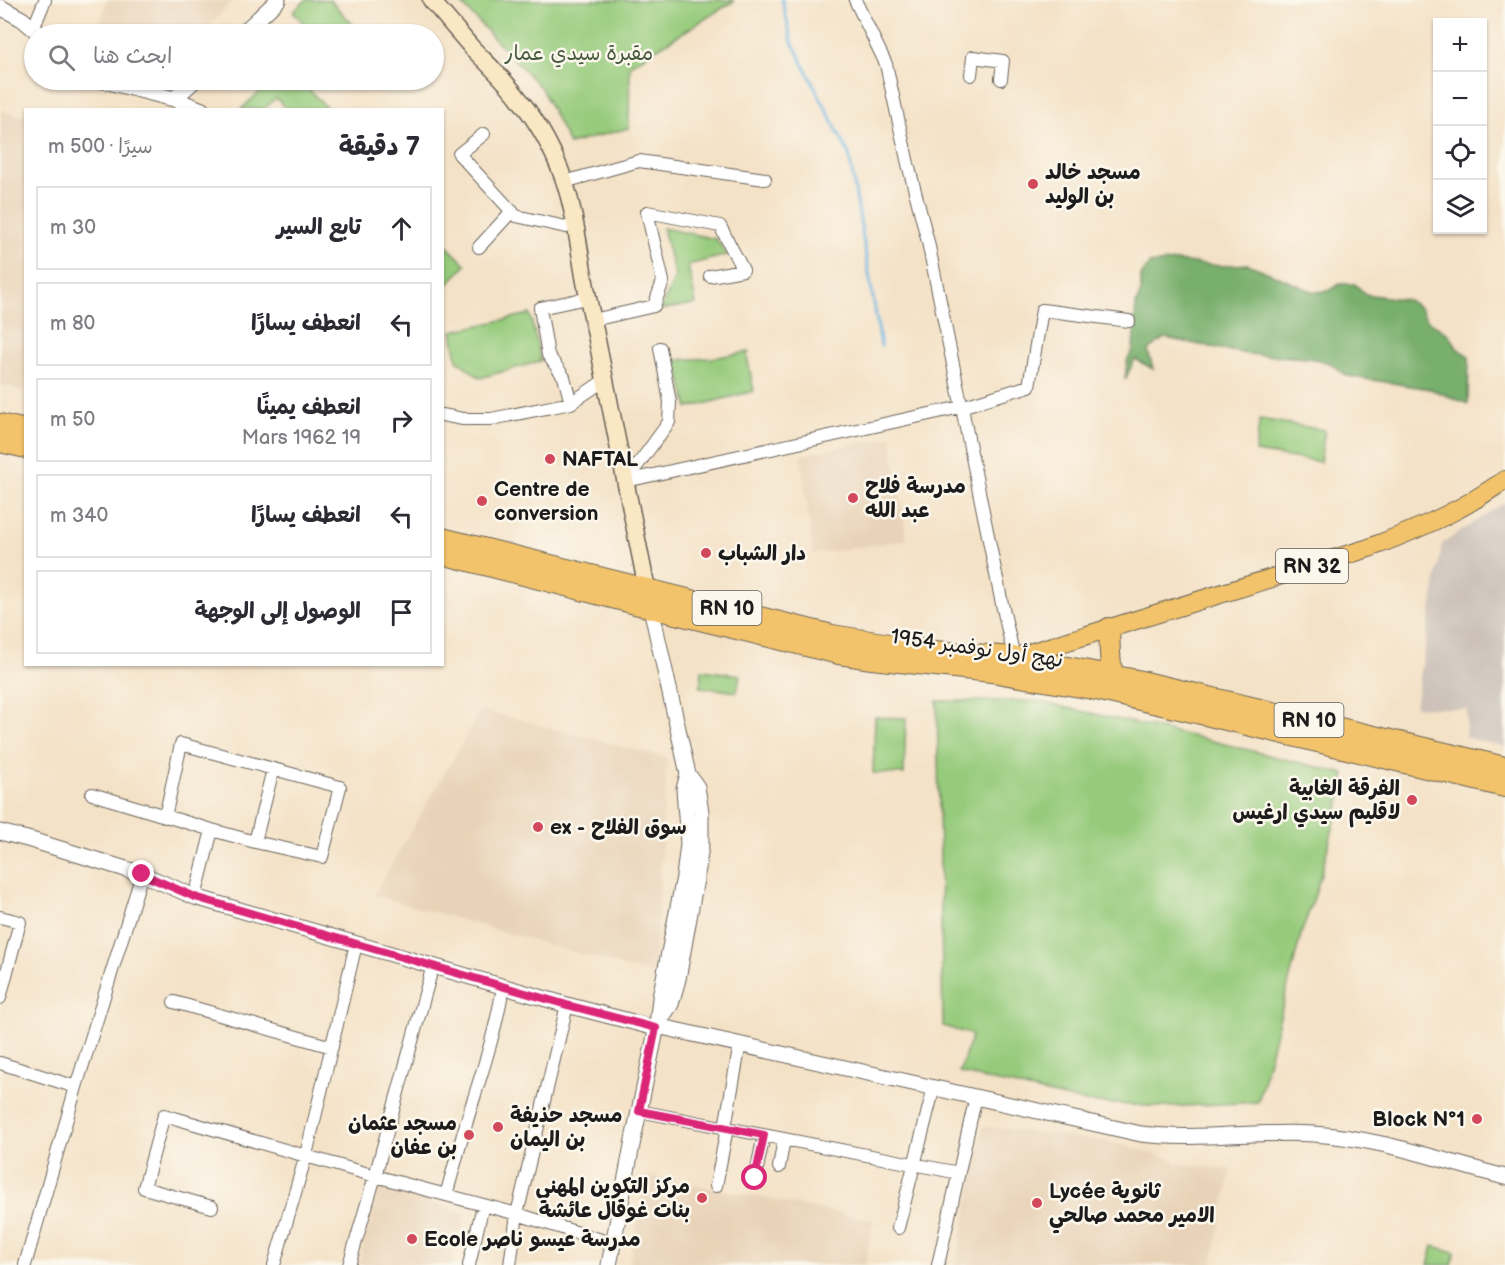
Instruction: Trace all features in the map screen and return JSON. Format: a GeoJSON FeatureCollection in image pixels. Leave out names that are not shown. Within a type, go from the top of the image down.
{"type":"FeatureCollection","features":[{"type":"Feature","properties":{"kind":"highway"},"geometry":{"type":"LineString","coordinates":[[0,424],[24,430]]}},
{"type":"Feature","properties":{"kind":"highway"},"geometry":{"type":"LineString","coordinates":[[0,442],[24,448]]}},
{"type":"Feature","properties":{"kind":"highway","name":"نهج أول نوفمبر 1954"},"geometry":{"type":"LineString","coordinates":[[446,547],[649,599],[839,654],[991,672],[1059,683],[1201,714],[1505,788]]}},
{"type":"Feature","properties":{"kind":"highway","name":"نهج أول نوفمبر 1954"},"geometry":{"type":"LineString","coordinates":[[649,599],[832,635],[934,651],[1014,657],[1137,680],[1505,766]]}},
{"type":"Feature","properties":{"kind":"highway"},"geometry":{"type":"LineString","coordinates":[[1110,636],[1113,676],[1118,691],[1123,697]]}},
{"type":"Feature","properties":{"kind":"highway"},"geometry":{"type":"LineString","coordinates":[[1110,636],[1121,663],[1137,680]]}},
{"type":"Feature","properties":{"kind":"main road"},"geometry":{"type":"LineString","coordinates":[[431,0],[519,99],[540,129],[556,160],[573,218],[587,298],[649,599]]}},
{"type":"Feature","properties":{"kind":"main road","name":"RN 32"},"geometry":{"type":"LineString","coordinates":[[991,672],[1014,657],[1110,636],[1369,548],[1451,513],[1505,480]]}},
{"type":"Feature","properties":{"kind":"street"},"geometry":{"type":"LineString","coordinates":[[39,24],[45,0]]}},
{"type":"Feature","properties":{"kind":"street"},"geometry":{"type":"LineString","coordinates":[[253,24],[278,0]]}},
{"type":"Feature","properties":{"kind":"street"},"geometry":{"type":"LineString","coordinates":[[855,0],[886,64],[928,242],[1014,657]]}},
{"type":"Feature","properties":{"kind":"street"},"geometry":{"type":"LineString","coordinates":[[0,7],[28,24]]}},
{"type":"Feature","properties":{"kind":"street"},"geometry":{"type":"LineString","coordinates":[[971,75],[973,57],[1003,61],[1001,79]]}},
{"type":"Feature","properties":{"kind":"street"},"geometry":{"type":"LineString","coordinates":[[139,90],[197,108]]}},
{"type":"Feature","properties":{"kind":"street"},"geometry":{"type":"LineString","coordinates":[[174,99],[184,90]]}},
{"type":"Feature","properties":{"kind":"street"},"geometry":{"type":"LineString","coordinates":[[484,134],[459,154],[516,216],[566,227]]}},
{"type":"Feature","properties":{"kind":"street"},"geometry":{"type":"LineString","coordinates":[[564,182],[639,161],[765,179]]}},
{"type":"Feature","properties":{"kind":"street"},"geometry":{"type":"LineString","coordinates":[[479,247],[512,211]]}},
{"type":"Feature","properties":{"kind":"street"},"geometry":{"type":"LineString","coordinates":[[593,320],[654,306],[663,281],[647,212],[720,226],[743,270],[710,276]]}},
{"type":"Feature","properties":{"kind":"street"},"geometry":{"type":"LineString","coordinates":[[572,402],[564,377],[548,355],[540,308],[587,298]]}},
{"type":"Feature","properties":{"kind":"street"},"geometry":{"type":"LineString","coordinates":[[626,481],[961,406],[1029,386],[1042,310],[1129,321]]}},
{"type":"Feature","properties":{"kind":"street"},"geometry":{"type":"LineString","coordinates":[[626,481],[669,422],[670,402],[660,348]]}},
{"type":"Feature","properties":{"kind":"street"},"geometry":{"type":"LineString","coordinates":[[444,415],[463,419],[491,419],[572,402],[605,380]]}},
{"type":"Feature","properties":{"kind":"street"},"geometry":{"type":"LineString","coordinates":[[609,1265],[656,1027],[687,844],[684,789],[687,774],[649,599]]}},
{"type":"Feature","properties":{"kind":"street"},"geometry":{"type":"LineString","coordinates":[[92,794],[165,817],[255,842],[322,857],[340,788],[181,744],[165,817]]}},
{"type":"Feature","properties":{"kind":"street"},"geometry":{"type":"LineString","coordinates":[[255,842],[273,769]]}},
{"type":"Feature","properties":{"kind":"street"},"geometry":{"type":"LineString","coordinates":[[195,897],[212,830]]}},
{"type":"Feature","properties":{"kind":"street"},"geometry":{"type":"LineString","coordinates":[[0,832],[142,874],[195,897],[567,1005],[656,1027],[1141,1134],[1184,1137],[1284,1132],[1347,1137],[1382,1143],[1505,1177]]}},
{"type":"Feature","properties":{"kind":"street"},"geometry":{"type":"LineString","coordinates":[[25,1265],[76,1088],[142,874]]}},
{"type":"Feature","properties":{"kind":"street"},"geometry":{"type":"LineString","coordinates":[[0,917],[20,922],[0,998]]}},
{"type":"Feature","properties":{"kind":"street"},"geometry":{"type":"LineString","coordinates":[[274,1265],[306,1155],[356,944]]}},
{"type":"Feature","properties":{"kind":"street"},"geometry":{"type":"LineString","coordinates":[[348,1265],[433,965]]}},
{"type":"Feature","properties":{"kind":"street"},"geometry":{"type":"LineString","coordinates":[[446,1195],[500,1012],[503,986]]}},
{"type":"Feature","properties":{"kind":"street"},"geometry":{"type":"LineString","coordinates":[[174,1002],[332,1047]]}},
{"type":"Feature","properties":{"kind":"street"},"geometry":{"type":"LineString","coordinates":[[510,1265],[518,1214],[567,1005]]}},
{"type":"Feature","properties":{"kind":"street"},"geometry":{"type":"LineString","coordinates":[[716,1186],[740,1044]]}},
{"type":"Feature","properties":{"kind":"street"},"geometry":{"type":"LineString","coordinates":[[0,1064],[76,1088]]}},
{"type":"Feature","properties":{"kind":"street"},"geometry":{"type":"LineString","coordinates":[[898,1228],[934,1087]]}},
{"type":"Feature","properties":{"kind":"street"},"geometry":{"type":"LineString","coordinates":[[938,1265],[976,1096]]}},
{"type":"Feature","properties":{"kind":"street"},"geometry":{"type":"LineString","coordinates":[[639,1111],[959,1173]]}},
{"type":"Feature","properties":{"kind":"street"},"geometry":{"type":"LineString","coordinates":[[212,1207],[144,1188],[164,1115],[375,1176],[518,1214],[614,1244]]}},
{"type":"Feature","properties":{"kind":"street"},"geometry":{"type":"LineString","coordinates":[[755,1178],[764,1135]]}},
{"type":"Feature","properties":{"kind":"street"},"geometry":{"type":"LineString","coordinates":[[779,1167],[784,1139]]}},
{"type":"Feature","properties":{"kind":"street"},"geometry":{"type":"LineString","coordinates":[[469,1265],[483,1204]]}},
{"type":"Feature","properties":{"kind":"shaded area"},"geometry":{"type":"Polygon","coordinates":[[[107,0],[234,0],[211,24],[100,24],[107,0]]]}},
{"type":"Feature","properties":{"kind":"shaded area"},"geometry":{"type":"Polygon","coordinates":[[[0,110],[24,116],[24,391],[0,384],[0,110]]]}},
{"type":"Feature","properties":{"kind":"shaded area","name":"مدرسة فلاح عبد الله"},"geometry":{"type":"Polygon","coordinates":[[[891,437],[907,540],[813,554],[801,455],[891,437]]]}},
{"type":"Feature","properties":{"kind":"shaded area"},"geometry":{"type":"Polygon","coordinates":[[[1505,502],[1505,747],[1465,737],[1467,709],[1415,707],[1442,544],[1505,502]]]}},
{"type":"Feature","properties":{"kind":"shaded area","name":"ex - سوق الفلاح"},"geometry":{"type":"Polygon","coordinates":[[[481,710],[667,758],[654,975],[374,895],[481,710]]]}},
{"type":"Feature","properties":{"kind":"shaded area"},"geometry":{"type":"Polygon","coordinates":[[[983,1126],[1111,1142],[1175,1160],[1175,1164],[1231,1170],[1212,1265],[956,1265],[983,1126]]]}},
{"type":"Feature","properties":{"kind":"shaded area","name":"مركز التكوين المهني بنات غوقال عائشة"},"geometry":{"type":"Polygon","coordinates":[[[647,1175],[874,1220],[865,1265],[629,1265],[647,1175]]]}},
{"type":"Feature","properties":{"kind":"shaded area","name":"Ecole مدرسة عيسو ناصر"},"geometry":{"type":"Polygon","coordinates":[[[379,1186],[466,1213],[452,1265],[358,1265],[379,1186]]]}},
{"type":"Feature","properties":{"kind":"green space"},"geometry":{"type":"Polygon","coordinates":[[[306,0],[330,0],[353,24],[304,24],[293,12],[306,0]]]}},
{"type":"Feature","properties":{"kind":"green space","name":"مقبرة سيدي عمار"},"geometry":{"type":"Polygon","coordinates":[[[458,0],[734,1],[630,65],[629,128],[569,144],[541,88],[458,0]]]}},
{"type":"Feature","properties":{"kind":"green space"},"geometry":{"type":"Polygon","coordinates":[[[262,90],[310,90],[327,108],[286,108],[276,98],[265,108],[242,108],[262,90]]]}},
{"type":"Feature","properties":{"kind":"green space"},"geometry":{"type":"Polygon","coordinates":[[[663,228],[716,239],[727,255],[688,265],[696,304],[660,310],[675,277],[663,228]]]}},
{"type":"Feature","properties":{"kind":"green space"},"geometry":{"type":"Polygon","coordinates":[[[444,243],[466,265],[444,288],[444,243]]]}},
{"type":"Feature","properties":{"kind":"green space"},"geometry":{"type":"Polygon","coordinates":[[[1177,261],[1220,266],[1248,264],[1314,292],[1328,291],[1340,284],[1355,284],[1365,294],[1408,300],[1420,308],[1427,320],[1450,335],[1457,348],[1469,356],[1468,404],[1430,389],[1347,376],[1330,363],[1309,358],[1246,354],[1165,338],[1148,350],[1153,369],[1135,359],[1125,380],[1127,361],[1133,349],[1136,304],[1141,291],[1141,276],[1149,264],[1177,261]]]}},
{"type":"Feature","properties":{"kind":"green space"},"geometry":{"type":"Polygon","coordinates":[[[530,314],[541,361],[480,378],[457,360],[452,331],[530,314]]]}},
{"type":"Feature","properties":{"kind":"green space"},"geometry":{"type":"Polygon","coordinates":[[[749,352],[747,356],[754,391],[688,408],[676,360],[711,358],[749,352]]]}},
{"type":"Feature","properties":{"kind":"green space"},"geometry":{"type":"Polygon","coordinates":[[[1260,419],[1325,430],[1320,462],[1255,452],[1260,419]]]}},
{"type":"Feature","properties":{"kind":"green space"},"geometry":{"type":"Polygon","coordinates":[[[702,670],[740,675],[737,692],[700,687],[702,670]]]}},
{"type":"Feature","properties":{"kind":"green space"},"geometry":{"type":"Polygon","coordinates":[[[937,701],[1037,701],[1345,774],[1339,806],[1316,892],[1302,931],[1258,1102],[1165,1107],[1086,1102],[959,1073],[972,1035],[943,1026],[937,701]]]}},
{"type":"Feature","properties":{"kind":"green space"},"geometry":{"type":"Polygon","coordinates":[[[875,717],[906,718],[904,774],[873,773],[875,717]]]}},
{"type":"Feature","properties":{"kind":"green space"},"geometry":{"type":"Polygon","coordinates":[[[1433,1246],[1455,1252],[1452,1265],[1428,1265],[1433,1246]]]}},
{"type":"Feature","properties":{"kind":"waterway"},"geometry":{"type":"LineString","coordinates":[[782,0],[792,42],[849,154],[881,346]]}},
{"type":"Feature","properties":{"kind":"place","name":"مسجد خالد بن الوليد"},"geometry":{"type":"Point","coordinates":[1033,184]}},
{"type":"Feature","properties":{"kind":"place","name":"NAFTAL"},"geometry":{"type":"Point","coordinates":[550,459]}},
{"type":"Feature","properties":{"kind":"place","name":"مدرسة فلاح عبد الله"},"geometry":{"type":"Point","coordinates":[853,498]}},
{"type":"Feature","properties":{"kind":"place","name":"Centre de conversion"},"geometry":{"type":"Point","coordinates":[482,501]}},
{"type":"Feature","properties":{"kind":"place","name":"دار الشباب"},"geometry":{"type":"Point","coordinates":[706,553]}},
{"type":"Feature","properties":{"kind":"place","name":"الفرقة الغابية لاقليم سيدي ارغيس"},"geometry":{"type":"Point","coordinates":[1412,800]}},
{"type":"Feature","properties":{"kind":"place","name":"ex - سوق الفلاح"},"geometry":{"type":"Point","coordinates":[538,827]}},
{"type":"Feature","properties":{"kind":"place","name":"Block N°1"},"geometry":{"type":"Point","coordinates":[1477,1119]}},
{"type":"Feature","properties":{"kind":"place","name":"مسجد حذيفة بن اليمان"},"geometry":{"type":"Point","coordinates":[498,1127]}},
{"type":"Feature","properties":{"kind":"place","name":"مسجد عثمان بن عفان"},"geometry":{"type":"Point","coordinates":[469,1135]}},
{"type":"Feature","properties":{"kind":"place","name":"مركز التكوين المهني بنات غوقال عائشة"},"geometry":{"type":"Point","coordinates":[702,1198]}},
{"type":"Feature","properties":{"kind":"place","name":"Lycée ثانوية الامير محمد صالحي"},"geometry":{"type":"Point","coordinates":[1037,1203]}},
{"type":"Feature","properties":{"kind":"place","name":"Ecole مدرسة عيسو ناصر"},"geometry":{"type":"Point","coordinates":[412,1239]}},
{"type":"Feature","properties":{"kind":"route"},"geometry":{"type":"LineString","coordinates":[[142,874],[195,897],[567,1005],[656,1028],[639,1111],[764,1135],[755,1178]]}}]}
